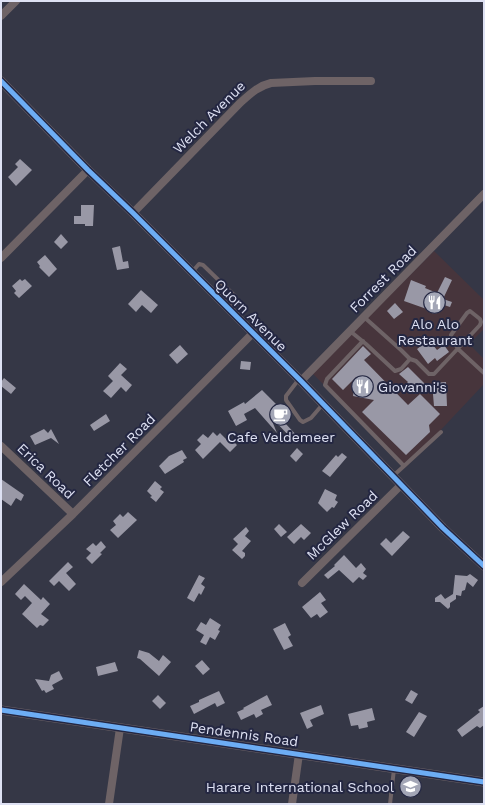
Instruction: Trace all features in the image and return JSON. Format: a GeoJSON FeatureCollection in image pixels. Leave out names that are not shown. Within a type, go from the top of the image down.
{"type":"FeatureCollection","features":[{"type":"Feature","properties":{"kind":"street"},"geometry":{"type":"LineString","coordinates":[[1,16],[16,1]]}},
{"type":"Feature","properties":{"kind":"street","name":"Quorn Avenue"},"geometry":{"type":"LineString","coordinates":[[1,81],[88,170],[300,380],[394,476],[442,528],[484,566]]}},
{"type":"Feature","properties":{"kind":"street","name":"Welch Avenue"},"geometry":{"type":"LineString","coordinates":[[133,213],[256,88],[264,84],[271,83],[371,81]]}},
{"type":"Feature","properties":{"kind":"street"},"geometry":{"type":"LineString","coordinates":[[1,258],[88,170]]}},
{"type":"Feature","properties":{"kind":"street","name":"Forrest Road"},"geometry":{"type":"LineString","coordinates":[[300,380],[350,332],[484,194]]}},
{"type":"Feature","properties":{"kind":"street","name":"Fletcher Road"},"geometry":{"type":"LineString","coordinates":[[1,582],[73,514],[253,333]]}},
{"type":"Feature","properties":{"kind":"street","name":"Erica Road"},"geometry":{"type":"LineString","coordinates":[[1,446],[73,514]]}},
{"type":"Feature","properties":{"kind":"street","name":"McGlew Road"},"geometry":{"type":"LineString","coordinates":[[302,583],[401,485]]}},
{"type":"Feature","properties":{"kind":"street","name":"Pendennis Road"},"geometry":{"type":"LineString","coordinates":[[1,710],[484,782]]}},
{"type":"Feature","properties":{"kind":"street"},"geometry":{"type":"LineString","coordinates":[[109,804],[120,728]]}},
{"type":"Feature","properties":{"kind":"street"},"geometry":{"type":"LineString","coordinates":[[292,804],[299,754]]}},
{"type":"Feature","properties":{"kind":"lane"},"geometry":{"type":"LineString","coordinates":[[192,272],[199,264],[203,265],[235,296],[236,299],[228,308]]}},
{"type":"Feature","properties":{"kind":"lane"},"geometry":{"type":"LineString","coordinates":[[364,317],[410,359],[416,361],[429,374],[434,374],[458,349],[480,325],[480,319],[470,311],[451,335],[451,340],[458,349],[484,373]]}},
{"type":"Feature","properties":{"kind":"lane"},"geometry":{"type":"LineString","coordinates":[[350,332],[363,341],[395,371],[401,369],[410,359]]}},
{"type":"Feature","properties":{"kind":"lane"},"geometry":{"type":"LineString","coordinates":[[363,341],[327,379],[325,385],[404,466]]}},
{"type":"Feature","properties":{"kind":"lane"},"geometry":{"type":"LineString","coordinates":[[300,380],[286,396],[286,400],[300,420],[303,422],[311,418],[323,404]]}},
{"type":"Feature","properties":{"kind":"lane"},"geometry":{"type":"LineString","coordinates":[[394,476],[441,432]]}},
{"type":"Feature","properties":{"kind":"lane"},"geometry":{"type":"LineString","coordinates":[[390,804],[394,769]]}},
{"type":"Feature","properties":{"kind":"shaded area"},"geometry":{"type":"Polygon","coordinates":[[[434,251],[484,300],[484,329],[469,344],[484,359],[484,384],[406,467],[312,373],[434,251]]]}},
{"type":"Feature","properties":{"kind":"building"},"geometry":{"type":"Polygon","coordinates":[[[20,159],[32,170],[16,186],[8,177],[18,167],[15,164],[20,159]]]}},
{"type":"Feature","properties":{"kind":"building"},"geometry":{"type":"Polygon","coordinates":[[[81,205],[94,205],[93,226],[74,224],[74,216],[81,216],[81,205]]]}},
{"type":"Feature","properties":{"kind":"building"},"geometry":{"type":"Polygon","coordinates":[[[61,234],[68,242],[61,249],[54,242],[61,234]]]}},
{"type":"Feature","properties":{"kind":"building"},"geometry":{"type":"Polygon","coordinates":[[[120,246],[123,262],[128,261],[129,268],[117,270],[112,248],[120,246]]]}},
{"type":"Feature","properties":{"kind":"building"},"geometry":{"type":"Polygon","coordinates":[[[45,255],[57,269],[49,277],[39,267],[40,266],[37,262],[45,255]]]}},
{"type":"Feature","properties":{"kind":"building"},"geometry":{"type":"Polygon","coordinates":[[[445,277],[452,280],[443,299],[452,302],[450,307],[441,304],[438,313],[404,301],[411,280],[426,286],[425,288],[437,293],[445,277]]]}},
{"type":"Feature","properties":{"kind":"building"},"geometry":{"type":"Polygon","coordinates":[[[20,279],[22,281],[25,279],[32,286],[19,298],[14,293],[16,291],[12,286],[20,279]]]}},
{"type":"Feature","properties":{"kind":"building"},"geometry":{"type":"Polygon","coordinates":[[[141,290],[158,305],[151,313],[142,305],[136,312],[128,304],[141,290]]]}},
{"type":"Feature","properties":{"kind":"building"},"geometry":{"type":"Polygon","coordinates":[[[395,303],[403,312],[394,319],[387,311],[395,303]]]}},
{"type":"Feature","properties":{"kind":"building"},"geometry":{"type":"Polygon","coordinates":[[[429,340],[437,350],[444,345],[449,352],[437,361],[435,358],[428,364],[417,349],[429,340]]]}},
{"type":"Feature","properties":{"kind":"building"},"geometry":{"type":"Polygon","coordinates":[[[180,345],[188,354],[177,364],[169,355],[180,345]]]}},
{"type":"Feature","properties":{"kind":"building"},"geometry":{"type":"Polygon","coordinates":[[[363,346],[371,354],[364,360],[408,405],[420,394],[440,414],[429,425],[430,432],[406,455],[362,412],[374,400],[353,396],[356,377],[343,390],[332,379],[363,346]]]}},
{"type":"Feature","properties":{"kind":"building"},"geometry":{"type":"Polygon","coordinates":[[[241,361],[251,362],[250,370],[240,369],[241,361]]]}},
{"type":"Feature","properties":{"kind":"building"},"geometry":{"type":"Polygon","coordinates":[[[120,363],[127,369],[121,375],[132,385],[126,392],[121,387],[111,398],[103,391],[113,381],[108,376],[120,363]]]}},
{"type":"Feature","properties":{"kind":"building"},"geometry":{"type":"Polygon","coordinates":[[[408,367],[426,385],[416,394],[406,384],[408,382],[399,374],[408,367]]]}},
{"type":"Feature","properties":{"kind":"building"},"geometry":{"type":"Polygon","coordinates":[[[4,378],[16,388],[11,394],[1,386],[1,382],[4,378]]]}},
{"type":"Feature","properties":{"kind":"building"},"geometry":{"type":"Polygon","coordinates":[[[446,382],[447,406],[434,406],[432,383],[446,382]]]}},
{"type":"Feature","properties":{"kind":"building"},"geometry":{"type":"Polygon","coordinates":[[[262,390],[276,404],[274,405],[288,420],[285,423],[299,438],[295,442],[270,416],[277,433],[255,408],[244,414],[247,420],[236,426],[228,411],[244,402],[245,404],[262,390]]]}},
{"type":"Feature","properties":{"kind":"building"},"geometry":{"type":"Polygon","coordinates":[[[106,414],[110,421],[94,431],[90,425],[106,414]]]}},
{"type":"Feature","properties":{"kind":"building"},"geometry":{"type":"Polygon","coordinates":[[[44,429],[48,433],[51,429],[59,444],[51,438],[35,445],[30,436],[44,429]]]}},
{"type":"Feature","properties":{"kind":"building"},"geometry":{"type":"Polygon","coordinates":[[[213,432],[217,436],[220,433],[230,443],[232,440],[237,445],[230,452],[220,442],[203,459],[195,450],[201,444],[197,440],[203,434],[208,438],[213,432]]]}},
{"type":"Feature","properties":{"kind":"building"},"geometry":{"type":"Polygon","coordinates":[[[297,448],[303,454],[296,462],[290,456],[297,448]]]}},
{"type":"Feature","properties":{"kind":"building"},"geometry":{"type":"Polygon","coordinates":[[[182,450],[187,458],[183,460],[184,462],[165,474],[159,466],[169,456],[182,450]]]}},
{"type":"Feature","properties":{"kind":"building"},"geometry":{"type":"Polygon","coordinates":[[[342,453],[347,457],[330,477],[322,471],[336,455],[338,457],[342,453]]]}},
{"type":"Feature","properties":{"kind":"building"},"geometry":{"type":"Polygon","coordinates":[[[1,479],[24,495],[21,501],[16,498],[11,506],[1,499],[1,479]]]}},
{"type":"Feature","properties":{"kind":"building"},"geometry":{"type":"Polygon","coordinates":[[[155,481],[162,487],[160,489],[164,492],[156,502],[150,497],[152,496],[147,491],[155,481]]]}},
{"type":"Feature","properties":{"kind":"building"},"geometry":{"type":"Polygon","coordinates":[[[325,489],[337,495],[335,500],[338,502],[334,508],[332,507],[327,512],[318,503],[325,489]]]}},
{"type":"Feature","properties":{"kind":"building"},"geometry":{"type":"Polygon","coordinates":[[[128,512],[137,520],[118,538],[110,530],[116,525],[113,521],[120,514],[123,517],[128,512]]]}},
{"type":"Feature","properties":{"kind":"building"},"geometry":{"type":"Polygon","coordinates":[[[279,524],[287,532],[281,537],[274,529],[279,524]]]}},
{"type":"Feature","properties":{"kind":"building"},"geometry":{"type":"Polygon","coordinates":[[[301,524],[311,533],[304,540],[301,537],[294,544],[287,537],[301,524]]]}},
{"type":"Feature","properties":{"kind":"building"},"geometry":{"type":"Polygon","coordinates":[[[246,527],[249,531],[245,536],[251,541],[242,551],[245,553],[245,556],[242,559],[232,550],[238,544],[233,539],[246,527]]]}},
{"type":"Feature","properties":{"kind":"building"},"geometry":{"type":"Polygon","coordinates":[[[403,531],[410,537],[392,556],[380,544],[386,538],[391,543],[403,531]]]}},
{"type":"Feature","properties":{"kind":"building"},"geometry":{"type":"Polygon","coordinates":[[[101,541],[106,547],[100,553],[102,554],[92,564],[86,558],[91,553],[86,549],[93,543],[96,546],[101,541]]]}},
{"type":"Feature","properties":{"kind":"building"},"geometry":{"type":"Polygon","coordinates":[[[344,555],[356,568],[361,563],[366,569],[363,573],[367,576],[363,580],[359,577],[353,583],[339,570],[328,579],[324,575],[335,566],[334,565],[344,555]]]}},
{"type":"Feature","properties":{"kind":"building"},"geometry":{"type":"Polygon","coordinates":[[[68,562],[73,567],[66,573],[76,584],[69,591],[59,581],[54,586],[49,581],[68,562]]]}},
{"type":"Feature","properties":{"kind":"building"},"geometry":{"type":"Polygon","coordinates":[[[470,574],[478,580],[473,587],[467,582],[465,590],[462,591],[461,596],[456,595],[456,599],[450,603],[450,607],[448,609],[440,602],[435,602],[435,598],[441,594],[445,599],[453,594],[455,575],[467,576],[470,574]]]}},
{"type":"Feature","properties":{"kind":"building"},"geometry":{"type":"Polygon","coordinates":[[[199,575],[205,578],[201,584],[205,587],[201,595],[199,593],[194,602],[187,598],[199,575]]]}},
{"type":"Feature","properties":{"kind":"building"},"geometry":{"type":"Polygon","coordinates":[[[24,584],[41,600],[43,597],[50,604],[41,614],[49,620],[43,626],[40,625],[37,628],[22,614],[32,603],[25,596],[21,600],[15,594],[24,584]]]}},
{"type":"Feature","properties":{"kind":"building"},"geometry":{"type":"Polygon","coordinates":[[[320,592],[326,600],[321,603],[328,612],[320,618],[317,614],[311,618],[302,607],[320,592]]]}},
{"type":"Feature","properties":{"kind":"building"},"geometry":{"type":"Polygon","coordinates":[[[210,618],[221,625],[218,630],[220,631],[215,640],[210,637],[206,645],[200,642],[204,635],[196,630],[201,622],[206,625],[210,618]]]}},
{"type":"Feature","properties":{"kind":"building"},"geometry":{"type":"Polygon","coordinates":[[[285,623],[291,635],[288,637],[293,646],[284,650],[273,629],[285,623]]]}},
{"type":"Feature","properties":{"kind":"building"},"geometry":{"type":"Polygon","coordinates":[[[139,650],[149,653],[159,661],[163,655],[171,662],[159,676],[137,658],[139,650]]]}},
{"type":"Feature","properties":{"kind":"building"},"geometry":{"type":"Polygon","coordinates":[[[202,660],[210,669],[203,675],[195,666],[202,660]]]}},
{"type":"Feature","properties":{"kind":"building"},"geometry":{"type":"Polygon","coordinates":[[[115,662],[118,671],[98,676],[96,667],[115,662]]]}},
{"type":"Feature","properties":{"kind":"building"},"geometry":{"type":"Polygon","coordinates":[[[59,671],[63,679],[52,685],[54,689],[46,693],[44,690],[42,691],[35,679],[49,681],[51,675],[59,671]]]}},
{"type":"Feature","properties":{"kind":"building"},"geometry":{"type":"Polygon","coordinates":[[[411,690],[418,694],[412,704],[405,700],[411,690]]]}},
{"type":"Feature","properties":{"kind":"building"},"geometry":{"type":"Polygon","coordinates":[[[219,691],[225,703],[217,707],[215,703],[194,714],[190,706],[219,691]]]}},
{"type":"Feature","properties":{"kind":"building"},"geometry":{"type":"Polygon","coordinates":[[[158,695],[166,703],[160,709],[152,701],[158,695]]]}},
{"type":"Feature","properties":{"kind":"building"},"geometry":{"type":"Polygon","coordinates":[[[267,695],[272,705],[261,710],[263,714],[256,718],[254,714],[241,720],[237,712],[267,695]]]}},
{"type":"Feature","properties":{"kind":"building"},"geometry":{"type":"Polygon","coordinates":[[[321,705],[324,714],[310,720],[313,726],[307,729],[300,713],[321,705]]]}},
{"type":"Feature","properties":{"kind":"building"},"geometry":{"type":"Polygon","coordinates":[[[484,706],[484,725],[480,728],[477,726],[462,737],[457,730],[480,712],[478,710],[484,706]]]}},
{"type":"Feature","properties":{"kind":"building"},"geometry":{"type":"Polygon","coordinates":[[[372,708],[375,720],[367,722],[368,727],[359,729],[358,725],[351,726],[348,714],[372,708]]]}},
{"type":"Feature","properties":{"kind":"building"},"geometry":{"type":"Polygon","coordinates":[[[419,712],[427,716],[414,737],[406,732],[419,712]]]}},
{"type":"Feature","properties":{"kind":"cycle path"},"geometry":{"type":"LineString","coordinates":[[1,81],[88,170],[301,381],[443,528],[484,566]]}},
{"type":"Feature","properties":{"kind":"cycle path"},"geometry":{"type":"LineString","coordinates":[[1,710],[484,782]]}},
{"type":"Feature","properties":{"kind":"place","name":"Alo Alo Restaurant"},"geometry":{"type":"Point","coordinates":[435,302]}},
{"type":"Feature","properties":{"kind":"place","name":"Giovanni's"},"geometry":{"type":"Point","coordinates":[363,387]}},
{"type":"Feature","properties":{"kind":"place","name":"Cafe Veldemeer"},"geometry":{"type":"Point","coordinates":[281,415]}},
{"type":"Feature","properties":{"kind":"place","name":"Harare International School"},"geometry":{"type":"Point","coordinates":[410,787]}}]}
